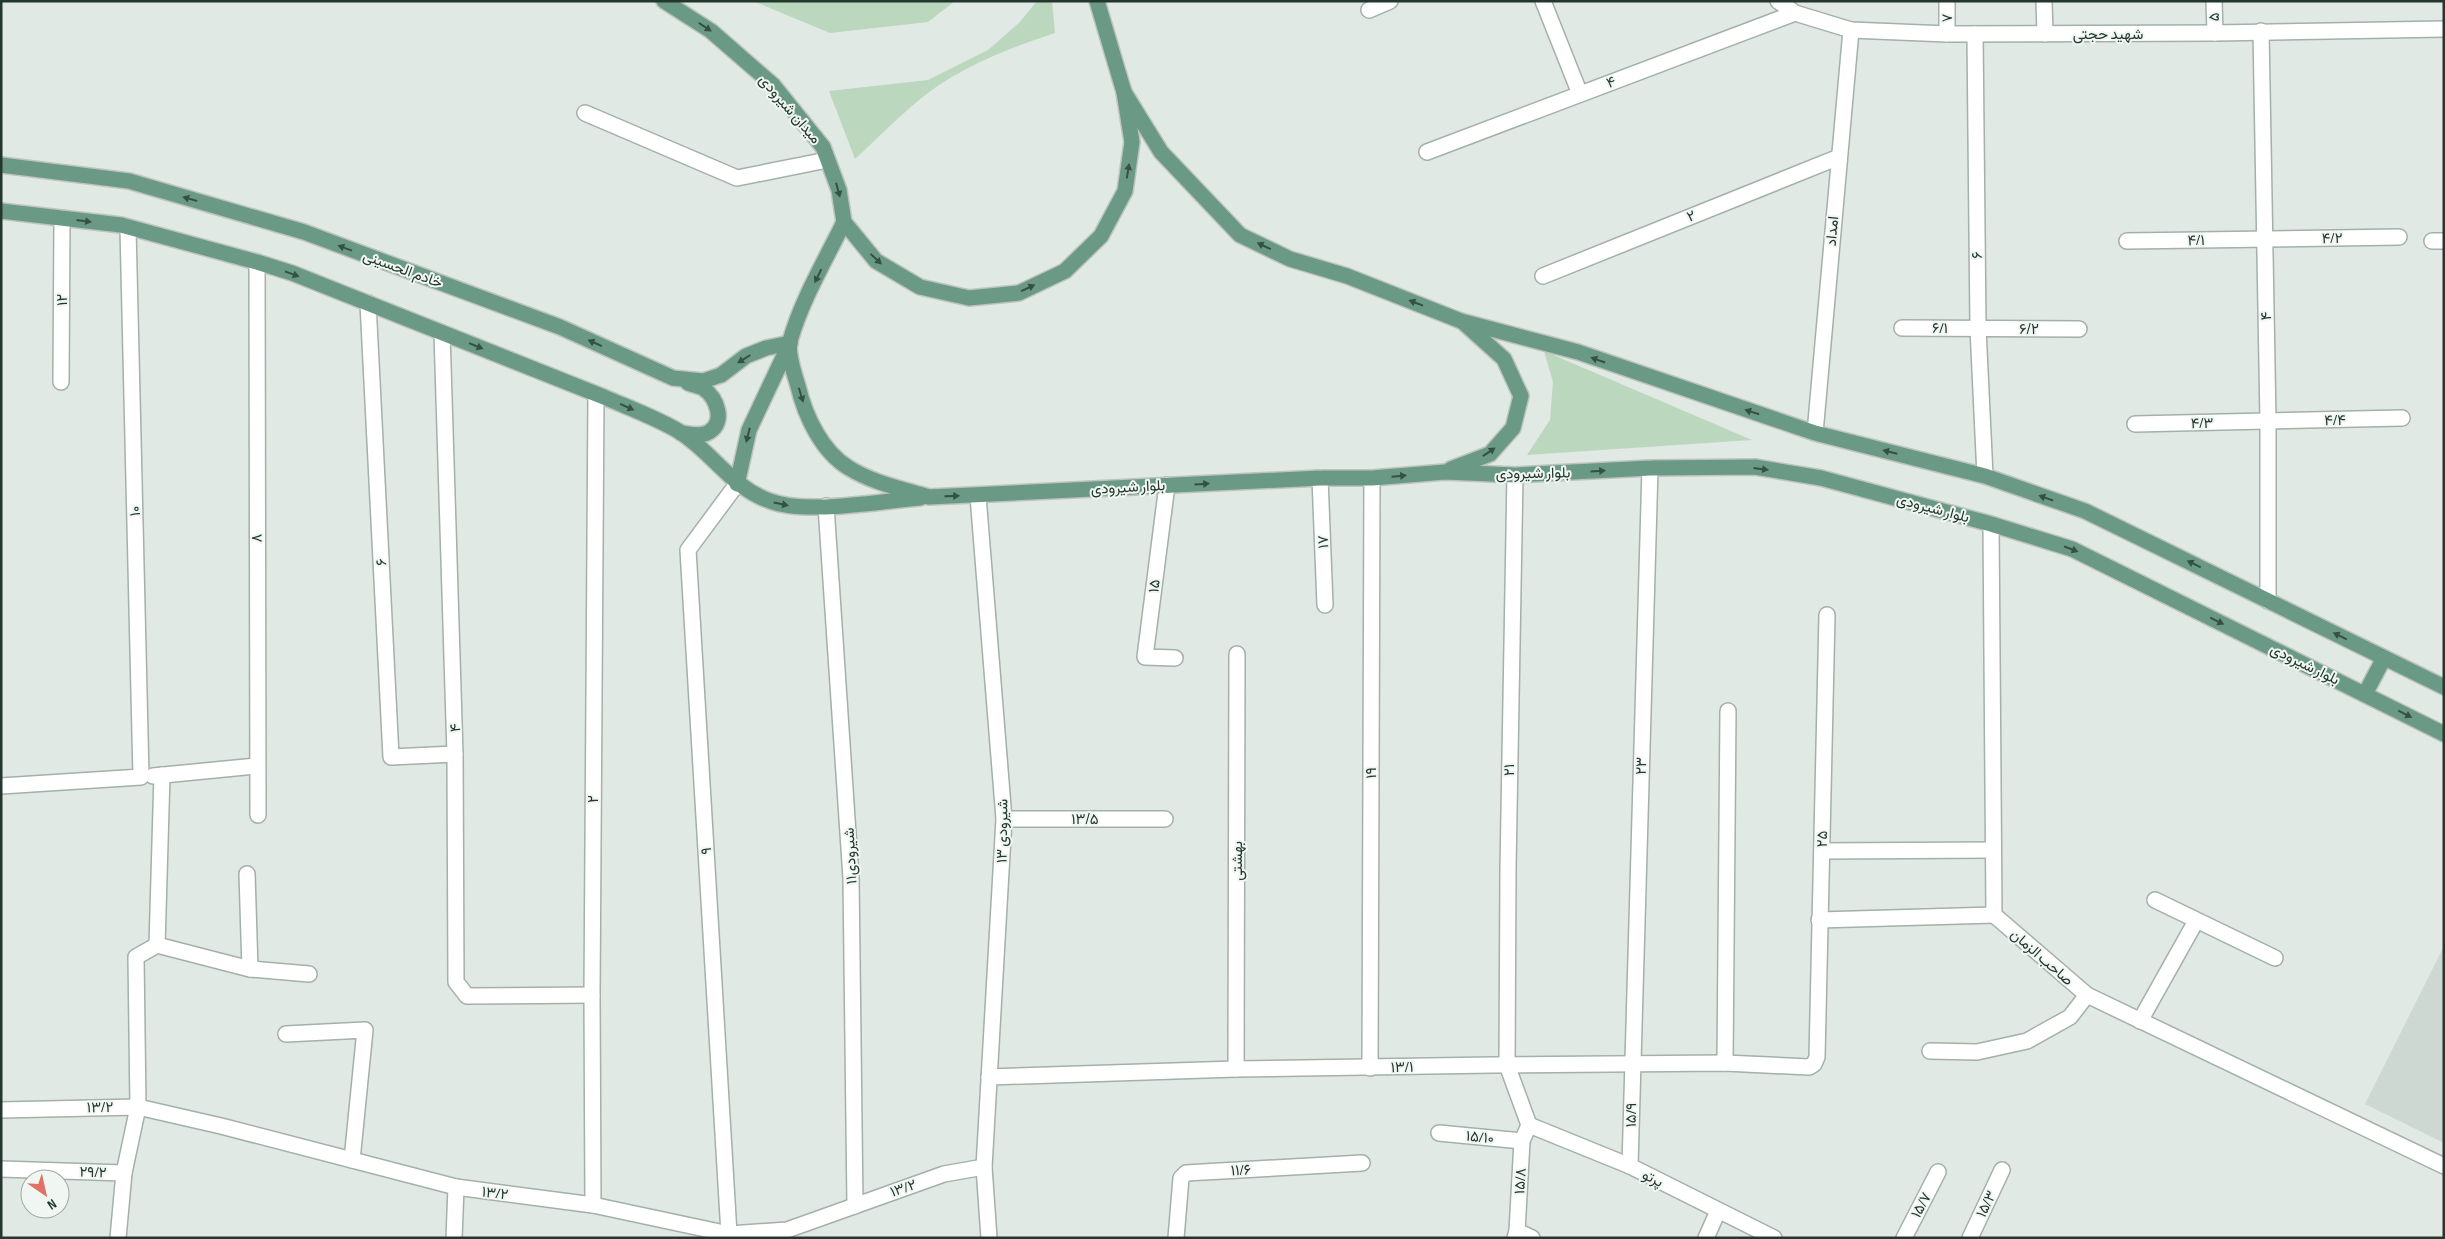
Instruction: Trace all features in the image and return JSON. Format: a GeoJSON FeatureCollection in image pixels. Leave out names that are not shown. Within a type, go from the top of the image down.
{"type":"FeatureCollection","features":[{"type":"Feature","properties":{"kind":"main road","name":"میدان شیرودی"},"geometry":{"type":"LineString","coordinates":[[664,1],[711,31],[772,85],[824,147],[839,190],[844,222]]}},
{"type":"Feature","properties":{"kind":"main road"},"geometry":{"type":"LineString","coordinates":[[737,484],[749,430],[790,343],[806,298],[844,222],[876,261],[920,287],[969,298],[1019,292],[1027,289],[1065,271],[1101,236],[1125,191],[1132,142],[1124,92],[1097,1]]}},
{"type":"Feature","properties":{"kind":"main road"},"geometry":{"type":"LineString","coordinates":[[1124,92],[1161,152],[1240,235],[1290,258],[1347,276],[1461,321],[1578,352],[1815,433],[1985,476],[2085,511],[2444,687]]}},
{"type":"Feature","properties":{"kind":"main road","name":"خادم الحسینی"},"geometry":{"type":"LineString","coordinates":[[1,165],[129,181],[304,232],[560,327],[673,378],[703,381],[721,375],[746,356],[766,348],[790,343]]}},
{"type":"Feature","properties":{"kind":"main road"},"geometry":{"type":"LineString","coordinates":[[1,212],[62,218],[128,228],[257,262],[368,303],[596,394],[680,432],[696,435],[709,432],[718,423],[719,412],[714,400],[703,388],[673,378]]}},
{"type":"Feature","properties":{"kind":"main road"},"geometry":{"type":"LineString","coordinates":[[1445,472],[1490,454],[1514,428],[1521,396],[1504,359],[1461,321]]}},
{"type":"Feature","properties":{"kind":"main road","name":"بلوار شیرودی"},"geometry":{"type":"LineString","coordinates":[[790,343],[801,398],[812,426],[830,451],[849,468],[876,480],[928,497],[1320,478],[1372,478],[1445,472],[1515,475],[1650,468],[1756,468],[1821,478],[1991,524],[2072,549],[2444,734]]}},
{"type":"Feature","properties":{"kind":"main road"},"geometry":{"type":"LineString","coordinates":[[680,432],[737,484],[770,501],[806,509],[928,497]]}},
{"type":"Feature","properties":{"kind":"main road"},"geometry":{"type":"LineString","coordinates":[[2365,694],[2384,658]]}},
{"type":"Feature","properties":{"kind":"street"},"geometry":{"type":"LineString","coordinates":[[1369,10],[1390,1]]}},
{"type":"Feature","properties":{"kind":"street"},"geometry":{"type":"LineString","coordinates":[[1544,1],[1580,94]]}},
{"type":"Feature","properties":{"kind":"street","name":"شهید حجتی"},"geometry":{"type":"LineString","coordinates":[[1778,1],[1795,13],[1850,30],[1947,34],[2045,34],[2444,29]]}},
{"type":"Feature","properties":{"kind":"street","name":"۷"},"geometry":{"type":"LineString","coordinates":[[1947,1],[1947,34]]}},
{"type":"Feature","properties":{"kind":"street"},"geometry":{"type":"LineString","coordinates":[[2044,1],[2045,34]]}},
{"type":"Feature","properties":{"kind":"street","name":"۵"},"geometry":{"type":"LineString","coordinates":[[2214,1],[2215,33]]}},
{"type":"Feature","properties":{"kind":"street","name":"۴"},"geometry":{"type":"LineString","coordinates":[[1427,152],[1795,13]]}},
{"type":"Feature","properties":{"kind":"street","name":"امداد"},"geometry":{"type":"LineString","coordinates":[[1815,433],[1850,30]]}},
{"type":"Feature","properties":{"kind":"street","name":"۴"},"geometry":{"type":"LineString","coordinates":[[2261,31],[2268,421],[2268,601]]}},
{"type":"Feature","properties":{"kind":"street","name":"۶"},"geometry":{"type":"LineString","coordinates":[[1975,34],[1978,328],[1985,476]]}},
{"type":"Feature","properties":{"kind":"street"},"geometry":{"type":"LineString","coordinates":[[585,113],[738,178],[827,160]]}},
{"type":"Feature","properties":{"kind":"street","name":"۲"},"geometry":{"type":"LineString","coordinates":[[1543,276],[1839,157]]}},
{"type":"Feature","properties":{"kind":"street","name":"۱۲"},"geometry":{"type":"LineString","coordinates":[[61,382],[62,218]]}},
{"type":"Feature","properties":{"kind":"street","name":"۱۰"},"geometry":{"type":"LineString","coordinates":[[128,228],[142,777]]}},
{"type":"Feature","properties":{"kind":"street","name":"۴/۲"},"geometry":{"type":"LineString","coordinates":[[2265,239],[2399,237]]}},
{"type":"Feature","properties":{"kind":"street","name":"۴/۱"},"geometry":{"type":"LineString","coordinates":[[2127,241],[2265,239]]}},
{"type":"Feature","properties":{"kind":"street","name":"۸"},"geometry":{"type":"LineString","coordinates":[[257,262],[256,766],[258,815]]}},
{"type":"Feature","properties":{"kind":"street","name":"۶"},"geometry":{"type":"LineString","coordinates":[[368,303],[391,757],[455,754]]}},
{"type":"Feature","properties":{"kind":"street","name":"۶/۱"},"geometry":{"type":"LineString","coordinates":[[1902,328],[1978,328]]}},
{"type":"Feature","properties":{"kind":"street","name":"۶/۲"},"geometry":{"type":"LineString","coordinates":[[1978,328],[2079,329]]}},
{"type":"Feature","properties":{"kind":"street","name":"۴"},"geometry":{"type":"LineString","coordinates":[[442,333],[455,754],[456,982],[466,996],[592,995]]}},
{"type":"Feature","properties":{"kind":"street","name":"۲"},"geometry":{"type":"LineString","coordinates":[[593,1205],[592,995],[596,394]]}},
{"type":"Feature","properties":{"kind":"street","name":"۴/۴"},"geometry":{"type":"LineString","coordinates":[[2268,421],[2402,418]]}},
{"type":"Feature","properties":{"kind":"street","name":"۴/۳"},"geometry":{"type":"LineString","coordinates":[[2135,424],[2268,421]]}},
{"type":"Feature","properties":{"kind":"street","name":"۲۳"},"geometry":{"type":"LineString","coordinates":[[1632,1065],[1650,468]]}},
{"type":"Feature","properties":{"kind":"street","name":"۲۱"},"geometry":{"type":"LineString","coordinates":[[1507,1065],[1508,869],[1515,475]]}},
{"type":"Feature","properties":{"kind":"street","name":"۱۷"},"geometry":{"type":"LineString","coordinates":[[1320,478],[1325,605]]}},
{"type":"Feature","properties":{"kind":"street","name":"۱۹"},"geometry":{"type":"LineString","coordinates":[[1370,1068],[1372,478]]}},
{"type":"Feature","properties":{"kind":"street","name":"۹"},"geometry":{"type":"LineString","coordinates":[[735,1236],[688,550],[737,484]]}},
{"type":"Feature","properties":{"kind":"street","name":"۱۵"},"geometry":{"type":"LineString","coordinates":[[1167,485],[1145,658],[1175,658]]}},
{"type":"Feature","properties":{"kind":"street","name":"شیرودی ۱۳"},"geometry":{"type":"LineString","coordinates":[[978,496],[1004,819],[984,1167],[989,1238]]}},
{"type":"Feature","properties":{"kind":"street","name":"۱۱شیرودی"},"geometry":{"type":"LineString","coordinates":[[826,506],[852,878],[855,1206]]}},
{"type":"Feature","properties":{"kind":"street"},"geometry":{"type":"LineString","coordinates":[[1819,920],[1994,915],[1991,524]]}},
{"type":"Feature","properties":{"kind":"street","name":"۲۵"},"geometry":{"type":"LineString","coordinates":[[1814,1064],[1817,1057],[1827,614]]}},
{"type":"Feature","properties":{"kind":"street","name":"بهشتی"},"geometry":{"type":"LineString","coordinates":[[1236,1069],[1237,654]]}},
{"type":"Feature","properties":{"kind":"street"},"geometry":{"type":"LineString","coordinates":[[1725,1063],[1728,711]]}},
{"type":"Feature","properties":{"kind":"street"},"geometry":{"type":"LineString","coordinates":[[1,786],[125,779],[256,766]]}},
{"type":"Feature","properties":{"kind":"street"},"geometry":{"type":"LineString","coordinates":[[157,945],[162,775]]}},
{"type":"Feature","properties":{"kind":"street","name":"۱۳/۵"},"geometry":{"type":"LineString","coordinates":[[1004,819],[1165,819]]}},
{"type":"Feature","properties":{"kind":"street"},"geometry":{"type":"LineString","coordinates":[[1822,851],[1993,850]]}},
{"type":"Feature","properties":{"kind":"street"},"geometry":{"type":"LineString","coordinates":[[247,874],[250,969]]}},
{"type":"Feature","properties":{"kind":"street"},"geometry":{"type":"LineString","coordinates":[[2155,900],[2275,958]]}},
{"type":"Feature","properties":{"kind":"street","name":"صاحب الزمان"},"geometry":{"type":"LineString","coordinates":[[1994,915],[2087,995],[2444,1166]]}},
{"type":"Feature","properties":{"kind":"street"},"geometry":{"type":"LineString","coordinates":[[2140,1021],[2196,921]]}},
{"type":"Feature","properties":{"kind":"street"},"geometry":{"type":"LineString","coordinates":[[118,1238],[124,1173],[138,1107],[136,957],[157,945],[250,969],[308,974]]}},
{"type":"Feature","properties":{"kind":"street"},"geometry":{"type":"LineString","coordinates":[[1930,1051],[1978,1052],[2027,1041],[2070,1018],[2087,995]]}},
{"type":"Feature","properties":{"kind":"street"},"geometry":{"type":"LineString","coordinates":[[286,1034],[365,1030],[352,1160]]}},
{"type":"Feature","properties":{"kind":"street","name":"۱۳/۱"},"geometry":{"type":"LineString","coordinates":[[989,1077],[1236,1069],[1725,1063],[1808,1067],[1814,1064]]}},
{"type":"Feature","properties":{"kind":"street"},"geometry":{"type":"LineString","coordinates":[[1507,1065],[1529,1125]]}},
{"type":"Feature","properties":{"kind":"street","name":"۱۵/۹"},"geometry":{"type":"LineString","coordinates":[[1630,1166],[1632,1065]]}},
{"type":"Feature","properties":{"kind":"street","name":"۱۳/۲"},"geometry":{"type":"LineString","coordinates":[[1,1110],[138,1107],[456,1188],[593,1205],[735,1236],[787,1230],[944,1174],[984,1167]]}},
{"type":"Feature","properties":{"kind":"street","name":"پرتو"},"geometry":{"type":"LineString","coordinates":[[1529,1125],[1630,1166],[1774,1238]]}},
{"type":"Feature","properties":{"kind":"street","name":"۱۵/۸"},"geometry":{"type":"LineString","coordinates":[[1516,1234],[1522,1141],[1529,1125]]}},
{"type":"Feature","properties":{"kind":"street","name":"۱۵/۱۰"},"geometry":{"type":"LineString","coordinates":[[1439,1133],[1522,1141]]}},
{"type":"Feature","properties":{"kind":"street","name":"۱۱/۶"},"geometry":{"type":"LineString","coordinates":[[1176,1238],[1181,1178],[1186,1173],[1362,1163]]}},
{"type":"Feature","properties":{"kind":"street","name":"۲۹/۲"},"geometry":{"type":"LineString","coordinates":[[1,1169],[124,1173]]}},
{"type":"Feature","properties":{"kind":"street","name":"۱۵/۳"},"geometry":{"type":"LineString","coordinates":[[1970,1238],[2002,1170]]}},
{"type":"Feature","properties":{"kind":"street","name":"۱۵/۷"},"geometry":{"type":"LineString","coordinates":[[1904,1238],[1938,1172]]}},
{"type":"Feature","properties":{"kind":"street"},"geometry":{"type":"LineString","coordinates":[[454,1238],[456,1188]]}},
{"type":"Feature","properties":{"kind":"street"},"geometry":{"type":"LineString","coordinates":[[1706,1238],[1718,1211]]}},
{"type":"Feature","properties":{"kind":"street"},"geometry":{"type":"LineString","coordinates":[[1516,1234],[1532,1238]]}},
{"type":"Feature","properties":{"kind":"shaded area"},"geometry":{"type":"Polygon","coordinates":[[[2444,946],[2444,1143],[2365,1104],[2444,946]]]}},
{"type":"Feature","properties":{"kind":"green space"},"geometry":{"type":"Polygon","coordinates":[[[753,1],[955,1],[928,22],[830,33],[753,1]]]}},
{"type":"Feature","properties":{"kind":"green space"},"geometry":{"type":"Polygon","coordinates":[[[1037,1],[1052,1],[1055,33],[1002,52],[950,78],[911,107],[855,159],[829,91],[928,80],[988,50],[1019,23],[1037,1]]]}},
{"type":"Feature","properties":{"kind":"green space"},"geometry":{"type":"Polygon","coordinates":[[[1544,351],[1752,440],[1527,455],[1550,420],[1553,382],[1544,351]]]}}]}
